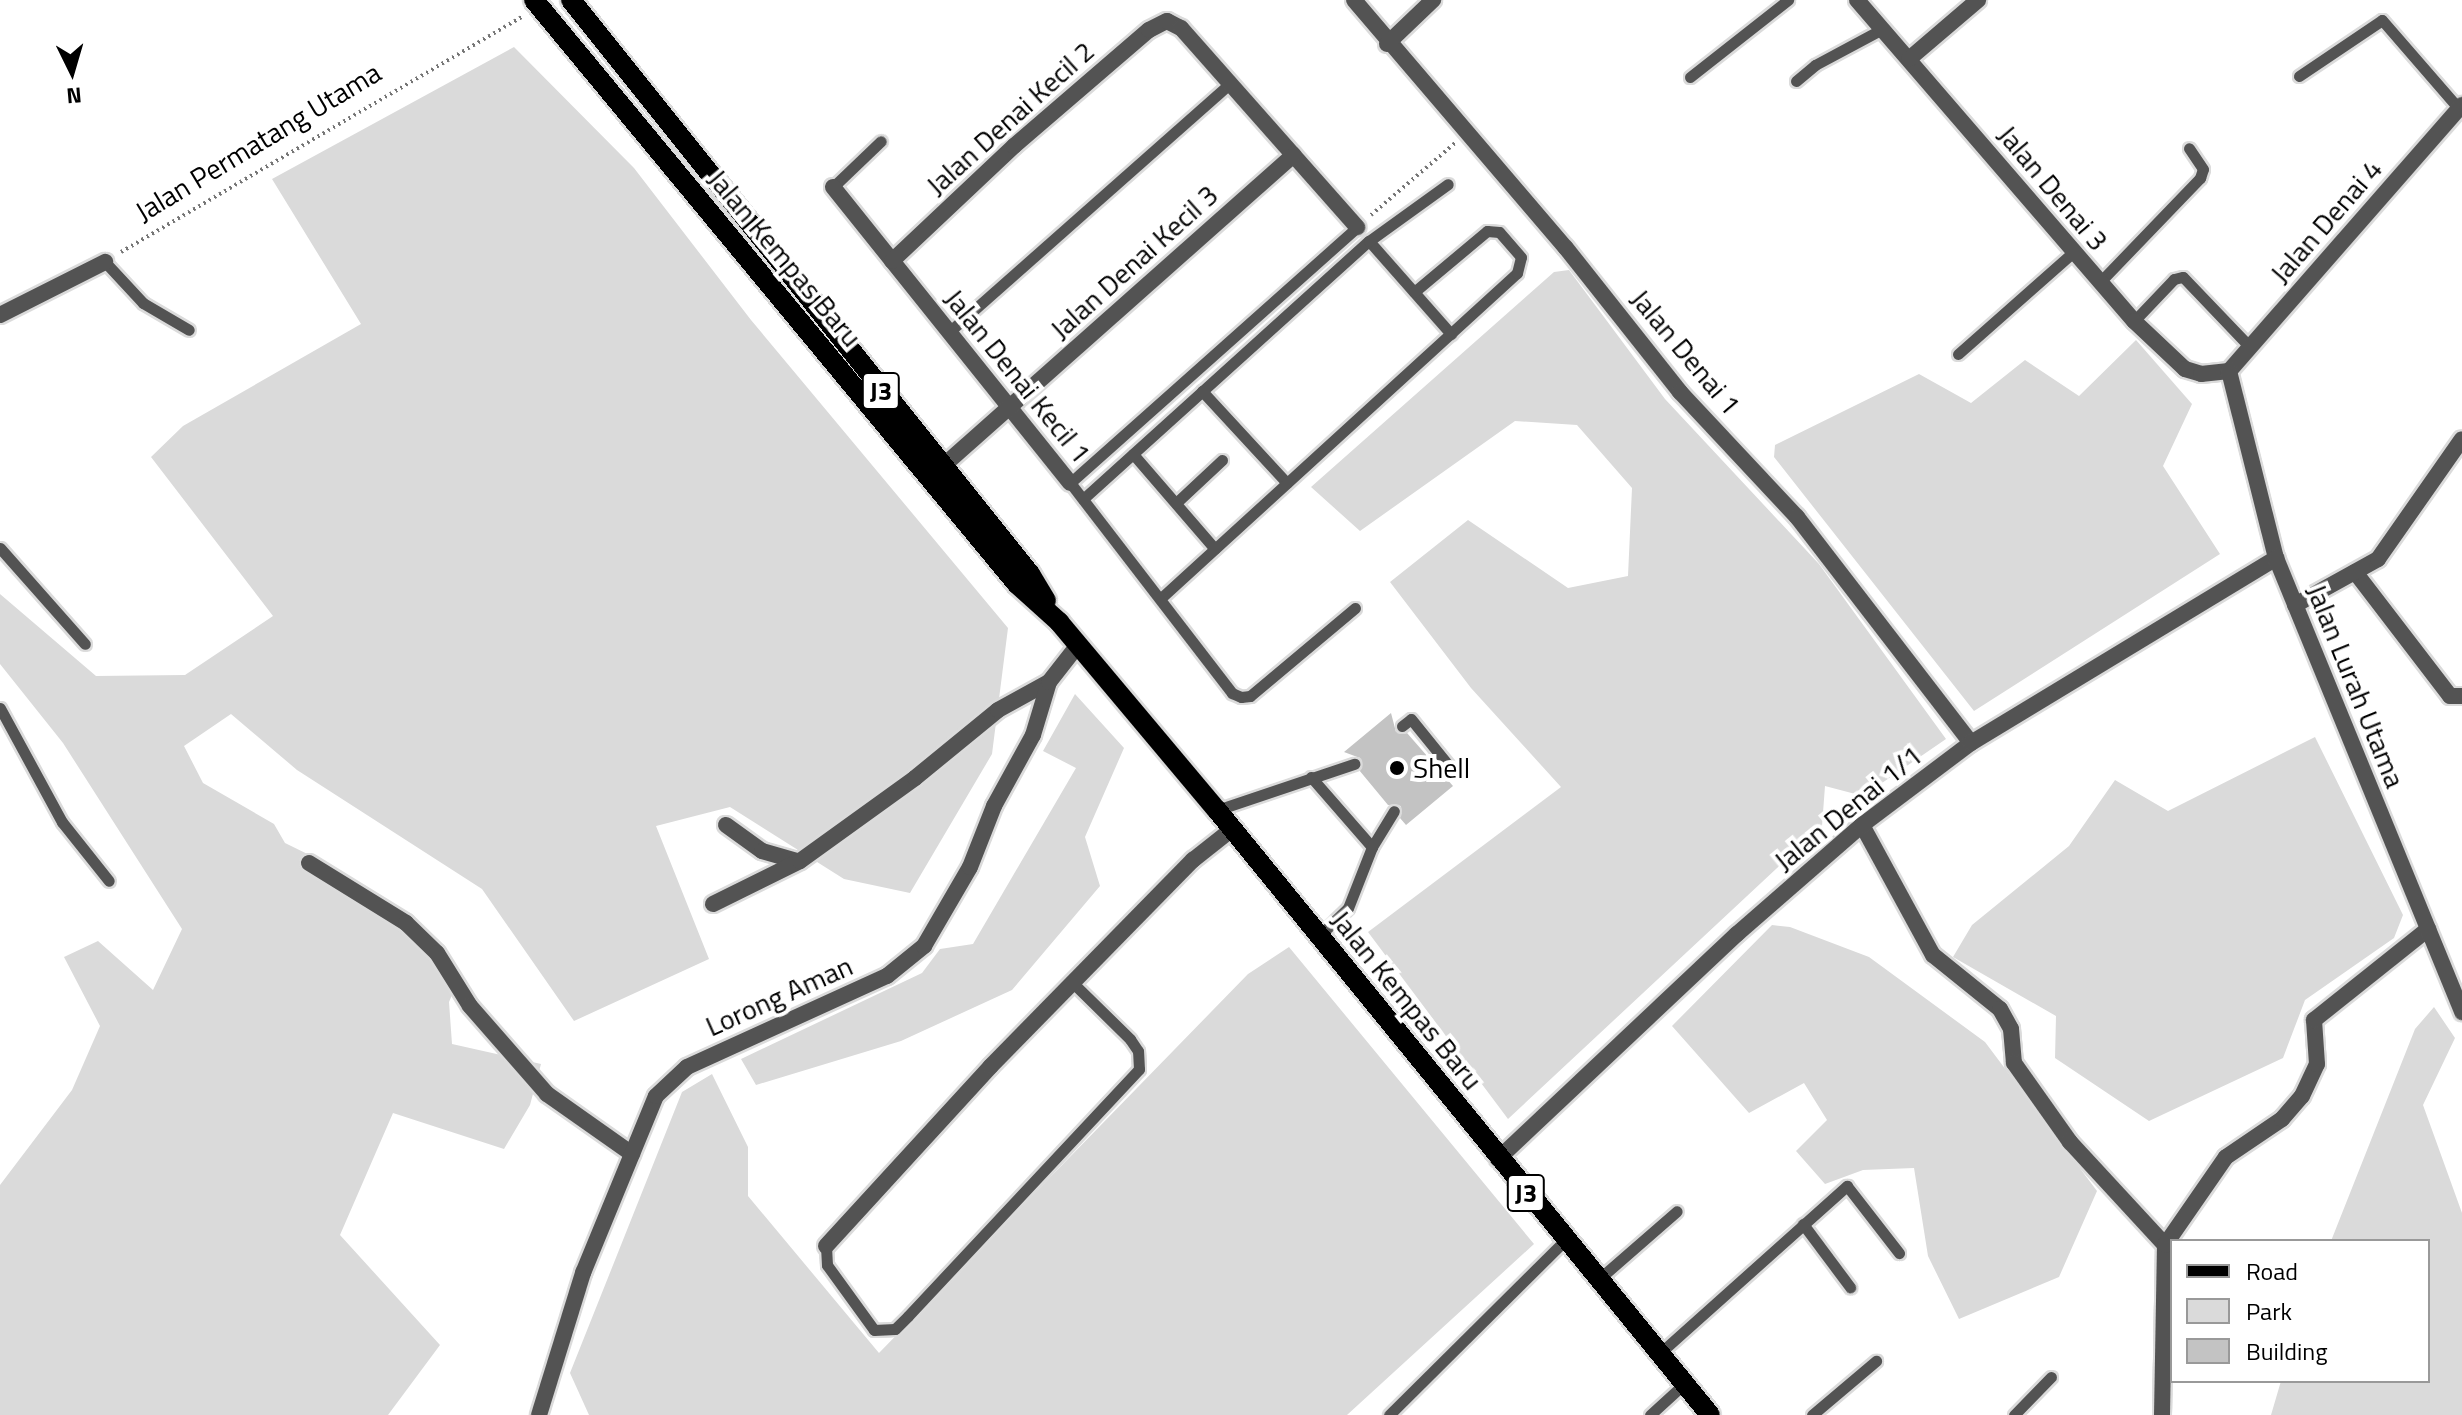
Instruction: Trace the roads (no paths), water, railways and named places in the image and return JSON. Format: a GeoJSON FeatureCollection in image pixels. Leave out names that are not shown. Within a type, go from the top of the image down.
{"type":"FeatureCollection","features":[{"type":"Feature","properties":{"kind":"main road","name":"Jalan Kempas Baru"},"geometry":{"type":"LineString","coordinates":[[571,0],[1030,574],[1059,622]]}},
{"type":"Feature","properties":{"kind":"main road","name":"Jalan Kempas Baru"},"geometry":{"type":"LineString","coordinates":[[536,3],[1017,584],[1059,622],[1217,810],[1498,1159],[1710,1415]]}},
{"type":"Feature","properties":{"kind":"street","name":"Jalan Denai 1"},"geometry":{"type":"LineString","coordinates":[[1354,0],[1387,44],[1468,132],[1680,392],[1797,517],[1971,743]]}},
{"type":"Feature","properties":{"kind":"street"},"geometry":{"type":"LineString","coordinates":[[1387,44],[1433,0]]}},
{"type":"Feature","properties":{"kind":"street","name":"Jalan Denai 3"},"geometry":{"type":"LineString","coordinates":[[1857,0],[2072,253],[2134,321],[2185,369],[2201,374],[2229,371]]}},
{"type":"Feature","properties":{"kind":"street"},"geometry":{"type":"LineString","coordinates":[[1909,59],[1978,0]]}},
{"type":"Feature","properties":{"kind":"street","name":"Jalan Denai Kecil 2"},"geometry":{"type":"LineString","coordinates":[[892,261],[1026,136],[1149,30],[1167,21],[1181,28],[1230,83]]}},
{"type":"Feature","properties":{"kind":"street"},"geometry":{"type":"LineString","coordinates":[[1230,83],[1357,227]]}},
{"type":"Feature","properties":{"kind":"street","name":"Jalan Denai 4"},"geometry":{"type":"LineString","coordinates":[[2229,371],[2460,107]]}},
{"type":"Feature","properties":{"kind":"street","name":"Jalan Denai Kecil 3"},"geometry":{"type":"LineString","coordinates":[[942,467],[1293,155]]}},
{"type":"Feature","properties":{"kind":"street","name":"Jalan Denai Kecil 1"},"geometry":{"type":"LineString","coordinates":[[833,187],[1070,483]]}},
{"type":"Feature","properties":{"kind":"street"},"geometry":{"type":"LineString","coordinates":[[0,315],[105,262]]}},
{"type":"Feature","properties":{"kind":"street","name":"Jalan Lurah Utama"},"geometry":{"type":"LineString","coordinates":[[2229,371],[2276,558],[2462,1012]]}},
{"type":"Feature","properties":{"kind":"street"},"geometry":{"type":"LineString","coordinates":[[2295,605],[2378,559],[2462,439]]}},
{"type":"Feature","properties":{"kind":"street","name":"Jalan Denai 1/1"},"geometry":{"type":"LineString","coordinates":[[1498,1159],[1737,934],[1862,825],[1971,743],[2276,558]]}},
{"type":"Feature","properties":{"kind":"street"},"geometry":{"type":"LineString","coordinates":[[2355,572],[2450,696],[2462,696]]}},
{"type":"Feature","properties":{"kind":"street","name":"Lorong Aman"},"geometry":{"type":"LineString","coordinates":[[539,1415],[583,1273],[652,1102],[681,1071],[887,976],[924,946],[970,867],[994,806],[1033,735],[1049,682],[1078,645]]}},
{"type":"Feature","properties":{"kind":"street"},"geometry":{"type":"LineString","coordinates":[[713,904],[800,861],[998,710],[1049,682]]}},
{"type":"Feature","properties":{"kind":"street"},"geometry":{"type":"LineString","coordinates":[[726,825],[762,851],[800,861]]}},
{"type":"Feature","properties":{"kind":"street"},"geometry":{"type":"LineString","coordinates":[[1862,825],[1933,955],[2000,1009],[2011,1029],[2014,1063],[2070,1142],[2165,1245]]}},
{"type":"Feature","properties":{"kind":"street"},"geometry":{"type":"LineString","coordinates":[[826,1246],[1193,860],[1231,830]]}},
{"type":"Feature","properties":{"kind":"street"},"geometry":{"type":"LineString","coordinates":[[309,863],[406,923],[437,953],[470,1006],[537,1084],[632,1154]]}},
{"type":"Feature","properties":{"kind":"street"},"geometry":{"type":"LineString","coordinates":[[2162,1415],[2165,1245],[2226,1157],[2282,1119],[2302,1096],[2317,1064],[2314,1020],[2428,929]]}},
{"type":"Feature","properties":{"kind":"lane"},"geometry":{"type":"LineString","coordinates":[[1690,77],[1788,0]]}},
{"type":"Feature","properties":{"kind":"lane"},"geometry":{"type":"LineString","coordinates":[[2299,76],[2382,20],[2460,107]]}},
{"type":"Feature","properties":{"kind":"lane"},"geometry":{"type":"LineString","coordinates":[[1796,81],[1815,65],[1882,29]]}},
{"type":"Feature","properties":{"kind":"lane"},"geometry":{"type":"LineString","coordinates":[[949,332],[1230,83]]}},
{"type":"Feature","properties":{"kind":"lane"},"geometry":{"type":"LineString","coordinates":[[833,187],[881,141]]}},
{"type":"Feature","properties":{"kind":"lane"},"geometry":{"type":"LineString","coordinates":[[2099,283],[2200,178],[2199,159],[2189,148]]}},
{"type":"Feature","properties":{"kind":"lane"},"geometry":{"type":"LineString","coordinates":[[1083,499],[1369,241],[1448,184]]}},
{"type":"Feature","properties":{"kind":"lane"},"geometry":{"type":"LineString","coordinates":[[1070,483],[1357,227]]}},
{"type":"Feature","properties":{"kind":"lane"},"geometry":{"type":"LineString","coordinates":[[1161,598],[1520,269],[1521,257],[1504,235],[1493,230],[1482,234],[1414,292]]}},
{"type":"Feature","properties":{"kind":"lane"},"geometry":{"type":"LineString","coordinates":[[1369,241],[1451,334]]}},
{"type":"Feature","properties":{"kind":"lane"},"geometry":{"type":"LineString","coordinates":[[1958,354],[2072,253]]}},
{"type":"Feature","properties":{"kind":"lane"},"geometry":{"type":"LineString","coordinates":[[105,262],[143,303],[189,330]]}},
{"type":"Feature","properties":{"kind":"lane"},"geometry":{"type":"LineString","coordinates":[[2134,321],[2174,279],[2183,277],[2250,347]]}},
{"type":"Feature","properties":{"kind":"lane"},"geometry":{"type":"LineString","coordinates":[[1202,391],[1287,483]]}},
{"type":"Feature","properties":{"kind":"lane"},"geometry":{"type":"LineString","coordinates":[[1133,454],[1215,549]]}},
{"type":"Feature","properties":{"kind":"lane"},"geometry":{"type":"LineString","coordinates":[[1176,503],[1222,460]]}},
{"type":"Feature","properties":{"kind":"lane","name":"Jalan Denai Kecil 1"},"geometry":{"type":"LineString","coordinates":[[1070,483],[1232,693],[1241,697],[1250,696],[1355,608]]}},
{"type":"Feature","properties":{"kind":"lane"},"geometry":{"type":"LineString","coordinates":[[0,548],[85,644]]}},
{"type":"Feature","properties":{"kind":"lane"},"geometry":{"type":"LineString","coordinates":[[0,708],[62,822],[109,881]]}},
{"type":"Feature","properties":{"kind":"lane"},"geometry":{"type":"LineString","coordinates":[[1402,726],[1411,719],[1449,766],[1440,772]]}},
{"type":"Feature","properties":{"kind":"lane"},"geometry":{"type":"LineString","coordinates":[[1217,810],[1354,764]]}},
{"type":"Feature","properties":{"kind":"lane"},"geometry":{"type":"LineString","coordinates":[[1311,777],[1372,847]]}},
{"type":"Feature","properties":{"kind":"lane"},"geometry":{"type":"LineString","coordinates":[[1319,936],[1348,908],[1372,847],[1394,811]]}},
{"type":"Feature","properties":{"kind":"lane"},"geometry":{"type":"LineString","coordinates":[[826,1246],[827,1265],[874,1330],[895,1329],[1139,1069],[1138,1051],[1130,1039],[1074,984]]}},
{"type":"Feature","properties":{"kind":"lane"},"geometry":{"type":"LineString","coordinates":[[1660,1353],[1847,1186],[1899,1253]]}},
{"type":"Feature","properties":{"kind":"lane"},"geometry":{"type":"LineString","coordinates":[[1599,1279],[1677,1211]]}},
{"type":"Feature","properties":{"kind":"lane"},"geometry":{"type":"LineString","coordinates":[[1803,1224],[1850,1287]]}},
{"type":"Feature","properties":{"kind":"lane"},"geometry":{"type":"LineString","coordinates":[[1389,1415],[1565,1240]]}},
{"type":"Feature","properties":{"kind":"lane"},"geometry":{"type":"LineString","coordinates":[[1812,1415],[1876,1361]]}},
{"type":"Feature","properties":{"kind":"lane"},"geometry":{"type":"LineString","coordinates":[[2014,1415],[2051,1377]]}},
{"type":"Feature","properties":{"kind":"lane"},"geometry":{"type":"LineString","coordinates":[[1650,1415],[1685,1383]]}},
{"type":"Feature","properties":{"kind":"place","name":"Shell"},"geometry":{"type":"Point","coordinates":[1397,768]}}]}
